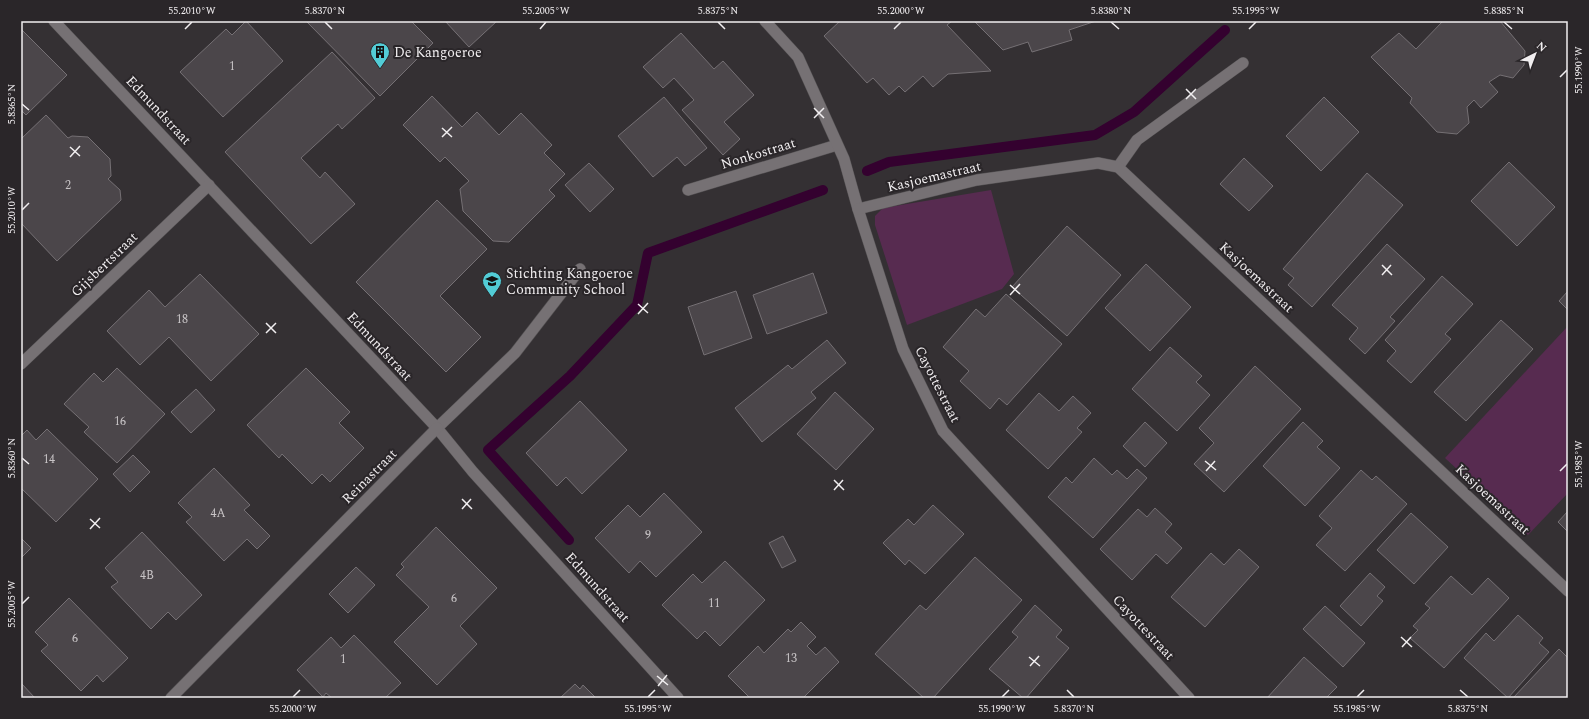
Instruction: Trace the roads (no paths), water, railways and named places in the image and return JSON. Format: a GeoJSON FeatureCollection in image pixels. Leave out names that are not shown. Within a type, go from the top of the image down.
{"type":"FeatureCollection","features":[{"type":"Feature","properties":{"kind":"street","name":"Edmundstraat"},"geometry":{"type":"LineString","coordinates":[[54,21],[437,428],[473,472],[678,698]]}},
{"type":"Feature","properties":{"kind":"street","name":"Cayottestraat"},"geometry":{"type":"LineString","coordinates":[[766,21],[798,57],[844,159],[858,209],[903,348],[943,431],[1189,698]]}},
{"type":"Feature","properties":{"kind":"street"},"geometry":{"type":"LineString","coordinates":[[1118,167],[1137,140],[1243,63]]}},
{"type":"Feature","properties":{"kind":"street","name":"Nonkostraat"},"geometry":{"type":"LineString","coordinates":[[688,190],[837,144]]}},
{"type":"Feature","properties":{"kind":"street","name":"Kasjoemastraat"},"geometry":{"type":"LineString","coordinates":[[858,209],[977,180],[1098,163],[1118,167],[1568,591]]}},
{"type":"Feature","properties":{"kind":"street","name":"Gijsbertstraat"},"geometry":{"type":"LineString","coordinates":[[21,364],[209,185]]}},
{"type":"Feature","properties":{"kind":"street","name":"Reinastraat"},"geometry":{"type":"LineString","coordinates":[[171,698],[437,428],[515,352],[580,269]]}},
{"type":"Feature","properties":{"kind":"waterway"},"geometry":{"type":"LineString","coordinates":[[867,171],[889,162],[1095,135],[1134,112],[1225,30]]}},
{"type":"Feature","properties":{"kind":"waterway"},"geometry":{"type":"LineString","coordinates":[[569,540],[488,450],[570,376],[637,305],[648,253],[823,190]]}},
{"type":"Feature","properties":{"kind":"place","name":"De Kangoeroe"},"geometry":{"type":"Point","coordinates":[380,69]}},
{"type":"Feature","properties":{"kind":"place","name":"Stichting Kangoeroe Community School"},"geometry":{"type":"Point","coordinates":[492,298]}}]}
